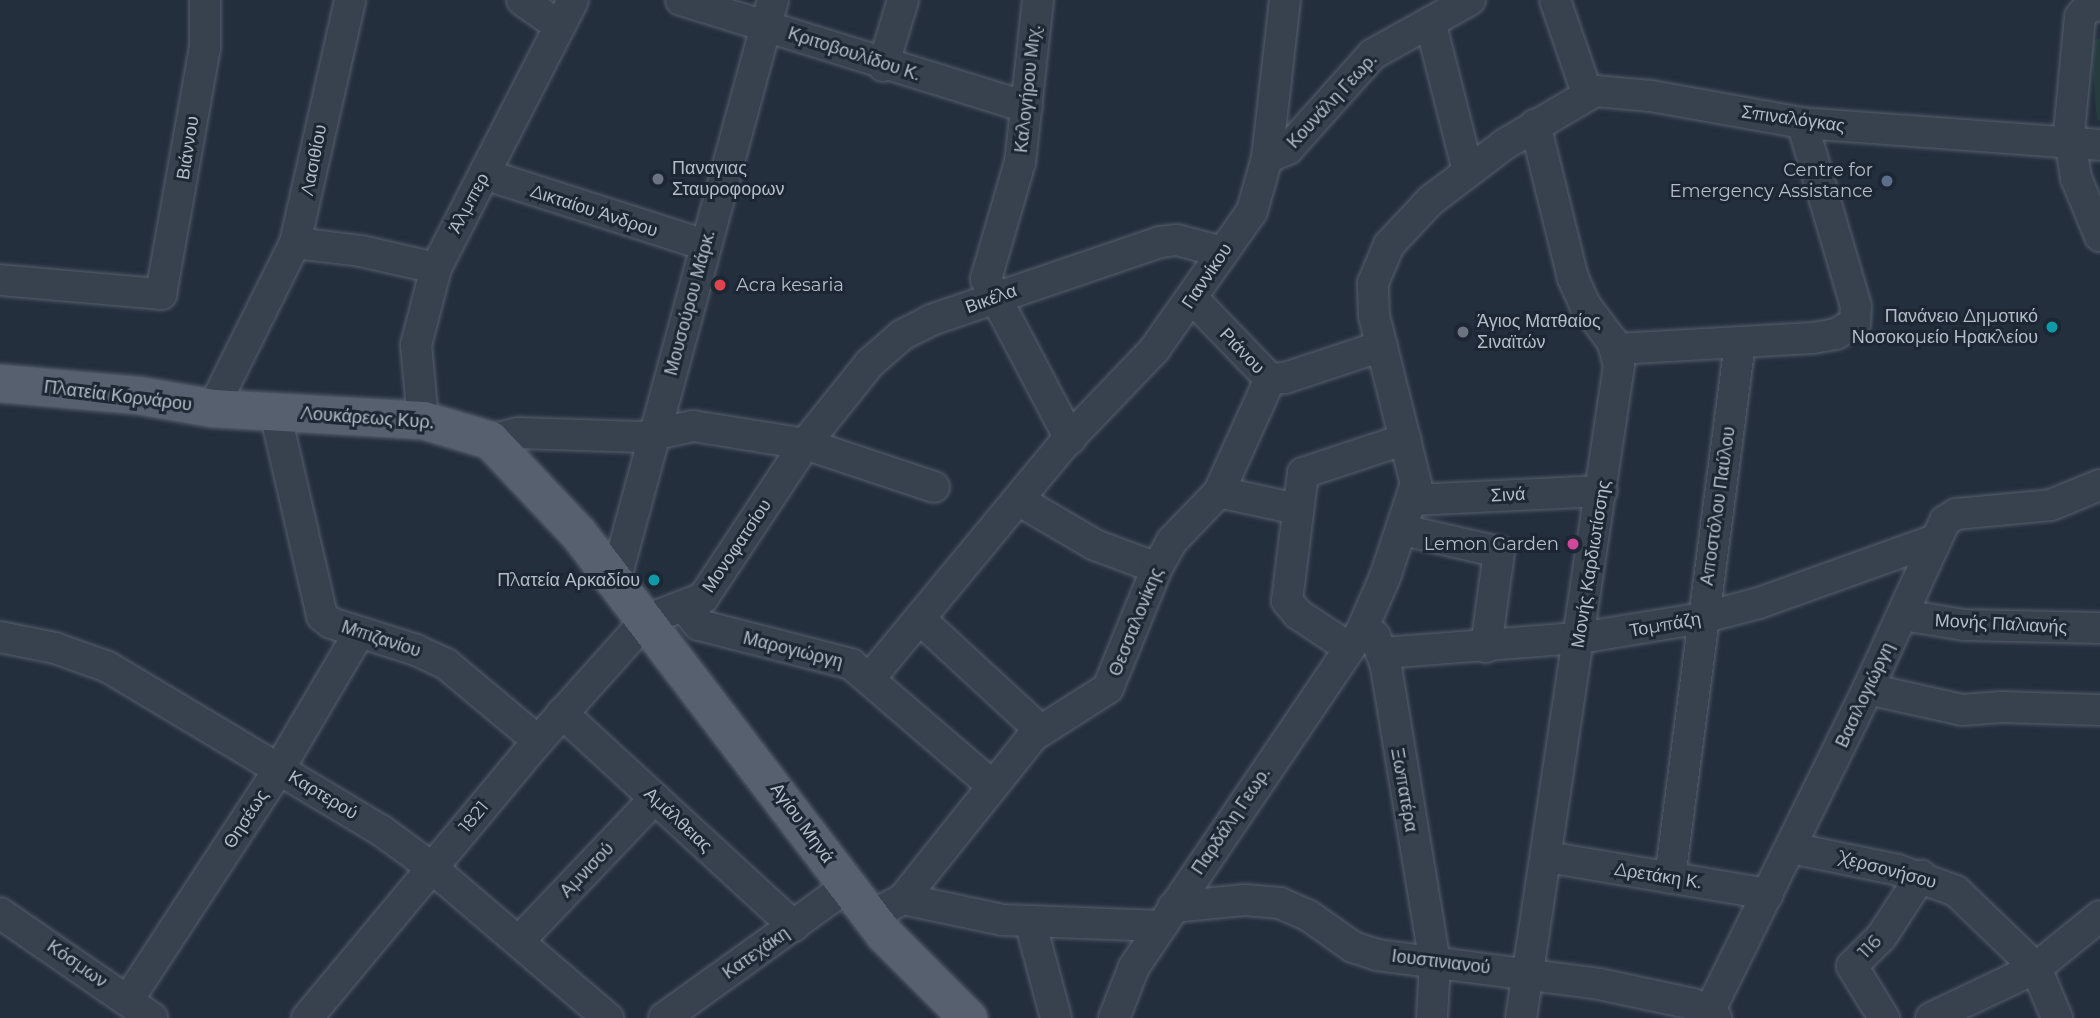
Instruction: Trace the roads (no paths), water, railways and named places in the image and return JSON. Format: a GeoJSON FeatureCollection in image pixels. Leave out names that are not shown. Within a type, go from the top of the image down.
{"type":"FeatureCollection","features":[{"type":"Feature","properties":{"kind":"main road","name":"Πλατεία Κορνάρου"},"geometry":{"type":"LineString","coordinates":[[0,383],[138,395],[213,408]]}},
{"type":"Feature","properties":{"kind":"main road","name":"Λουκάρεως Κυρ."},"geometry":{"type":"LineString","coordinates":[[213,408],[423,420],[475,432],[491,440],[546,495],[646,620]]}},
{"type":"Feature","properties":{"kind":"main road","name":"Αγίου Μηνά"},"geometry":{"type":"LineString","coordinates":[[646,620],[870,917],[968,1018]]}},
{"type":"Feature","properties":{"kind":"street","name":"Βιάννου"},"geometry":{"type":"LineString","coordinates":[[0,280],[161,294],[205,48],[205,0]]}},
{"type":"Feature","properties":{"kind":"street","name":"Λασιθίου"},"geometry":{"type":"LineString","coordinates":[[259,312],[295,243],[351,0]]}},
{"type":"Feature","properties":{"kind":"street"},"geometry":{"type":"LineString","coordinates":[[522,0],[559,26]]}},
{"type":"Feature","properties":{"kind":"street","name":"Άλμπερ"},"geometry":{"type":"LineString","coordinates":[[423,420],[416,345],[436,268],[573,0]]}},
{"type":"Feature","properties":{"kind":"street","name":"Κριτοβουλίδου Κ."},"geometry":{"type":"LineString","coordinates":[[681,0],[770,13],[883,66],[1027,107]]}},
{"type":"Feature","properties":{"kind":"street"},"geometry":{"type":"LineString","coordinates":[[883,66],[903,0]]}},
{"type":"Feature","properties":{"kind":"street","name":"Καλογήρου Μιχ."},"geometry":{"type":"LineString","coordinates":[[1038,0],[1020,162],[987,264],[986,279],[1069,439]]}},
{"type":"Feature","properties":{"kind":"street","name":"Γιαννίκου"},"geometry":{"type":"LineString","coordinates":[[870,677],[922,621],[1069,439],[1138,369],[1192,298],[1258,197],[1267,158],[1285,0]]}},
{"type":"Feature","properties":{"kind":"street","name":"Κουνάλη Γεωρ."},"geometry":{"type":"LineString","coordinates":[[1267,158],[1288,149],[1373,54],[1431,25],[1470,0]]}},
{"type":"Feature","properties":{"kind":"street"},"geometry":{"type":"LineString","coordinates":[[1555,0],[1587,93]]}},
{"type":"Feature","properties":{"kind":"street"},"geometry":{"type":"LineString","coordinates":[[2100,5],[2087,8],[2080,17],[2070,144],[2076,178],[2100,236]]}},
{"type":"Feature","properties":{"kind":"street","name":"Μουσούρου Μάρκ."},"geometry":{"type":"LineString","coordinates":[[614,581],[770,13]]}},
{"type":"Feature","properties":{"kind":"street"},"geometry":{"type":"LineString","coordinates":[[1431,25],[1468,171]]}},
{"type":"Feature","properties":{"kind":"street","name":"Σπιναλόγκας"},"geometry":{"type":"LineString","coordinates":[[1587,93],[1651,96],[1802,123],[2100,145]]}},
{"type":"Feature","properties":{"kind":"street","name":"Παρδάλη Γεωρ."},"geometry":{"type":"LineString","coordinates":[[1114,1018],[1134,967],[1359,633],[1403,530],[1413,500],[1415,475],[1372,300],[1381,257],[1415,215],[1468,171],[1587,93]]}},
{"type":"Feature","properties":{"kind":"street"},"geometry":{"type":"LineString","coordinates":[[1535,125],[1573,278],[1585,305],[1616,349],[1813,338],[1847,330],[1856,322],[1856,306],[1802,123]]}},
{"type":"Feature","properties":{"kind":"street","name":"Δικταίου Άνδρου"},"geometry":{"type":"LineString","coordinates":[[484,174],[705,245]]}},
{"type":"Feature","properties":{"kind":"street","name":"Βικέλα"},"geometry":{"type":"LineString","coordinates":[[805,444],[870,363],[902,335],[994,297],[1160,242],[1177,240],[1222,252]]}},
{"type":"Feature","properties":{"kind":"street"},"geometry":{"type":"LineString","coordinates":[[295,243],[361,251],[436,268]]}},
{"type":"Feature","properties":{"kind":"street","name":"Ριάνου"},"geometry":{"type":"LineString","coordinates":[[1192,298],[1270,379],[1285,378],[1382,346]]}},
{"type":"Feature","properties":{"kind":"street","name":"Πλατεία Κορνάρου"},"geometry":{"type":"LineString","coordinates":[[213,408],[259,312]]}},
{"type":"Feature","properties":{"kind":"street","name":"Αποστόλου Παύλου"},"geometry":{"type":"LineString","coordinates":[[1670,878],[1740,343]]}},
{"type":"Feature","properties":{"kind":"street","name":"Μονής Καρδιωτίσσης"},"geometry":{"type":"LineString","coordinates":[[1521,1018],[1618,381],[1616,349]]}},
{"type":"Feature","properties":{"kind":"street","name":"Θεσσαλονίκης"},"geometry":{"type":"LineString","coordinates":[[870,917],[902,899],[1040,730],[1088,704],[1108,688],[1157,568],[1172,541],[1219,492],[1270,379]]}},
{"type":"Feature","properties":{"kind":"street","name":"Μπιζανίου"},"geometry":{"type":"LineString","coordinates":[[275,412],[317,605],[331,623],[416,650],[446,664],[538,741]]}},
{"type":"Feature","properties":{"kind":"street"},"geometry":{"type":"LineString","coordinates":[[491,440],[519,433],[656,435],[705,426],[805,444],[934,487]]}},
{"type":"Feature","properties":{"kind":"street"},"geometry":{"type":"LineString","coordinates":[[1359,633],[1298,614],[1287,601],[1303,473],[1405,439]]}},
{"type":"Feature","properties":{"kind":"street","name":"Μονοφατσίου"},"geometry":{"type":"LineString","coordinates":[[646,620],[685,608],[703,598],[805,444]]}},
{"type":"Feature","properties":{"kind":"street","name":"Βασιλογιώργη"},"geometry":{"type":"LineString","coordinates":[[1712,1015],[1903,615],[1935,540],[1951,516],[2051,505],[2100,485]]}},
{"type":"Feature","properties":{"kind":"street","name":"Σινά"},"geometry":{"type":"LineString","coordinates":[[1413,500],[1602,491]]}},
{"type":"Feature","properties":{"kind":"street"},"geometry":{"type":"LineString","coordinates":[[1219,492],[1297,509]]}},
{"type":"Feature","properties":{"kind":"street"},"geometry":{"type":"LineString","coordinates":[[1020,500],[1095,545],[1157,568]]}},
{"type":"Feature","properties":{"kind":"street"},"geometry":{"type":"LineString","coordinates":[[1403,530],[1499,552],[1486,648]]}},
{"type":"Feature","properties":{"kind":"street","name":"Τομπάζη"},"geometry":{"type":"LineString","coordinates":[[1383,653],[1486,648],[1580,638],[1702,618],[1759,603],[1935,540]]}},
{"type":"Feature","properties":{"kind":"street","name":"Μαρογιώργη"},"geometry":{"type":"LineString","coordinates":[[685,608],[699,625],[843,661],[870,677],[993,786]]}},
{"type":"Feature","properties":{"kind":"street","name":"Μονής Παλιανής"},"geometry":{"type":"LineString","coordinates":[[1903,615],[1976,626],[2100,628]]}},
{"type":"Feature","properties":{"kind":"street","name":"1821"},"geometry":{"type":"LineString","coordinates":[[307,1018],[538,741],[646,620]]}},
{"type":"Feature","properties":{"kind":"street"},"geometry":{"type":"LineString","coordinates":[[922,621],[1040,730]]}},
{"type":"Feature","properties":{"kind":"street","name":"Ξωπατέρα"},"geometry":{"type":"LineString","coordinates":[[1359,633],[1383,653],[1435,962],[1432,1018]]}},
{"type":"Feature","properties":{"kind":"street","name":"Θησέως"},"geometry":{"type":"LineString","coordinates":[[128,1000],[279,769],[359,634]]}},
{"type":"Feature","properties":{"kind":"street","name":"Καρτερού"},"geometry":{"type":"LineString","coordinates":[[0,636],[67,651],[108,667],[382,831],[431,867],[608,1018]]}},
{"type":"Feature","properties":{"kind":"street"},"geometry":{"type":"LineString","coordinates":[[1868,689],[1962,710],[2002,706],[2100,710]]}},
{"type":"Feature","properties":{"kind":"street","name":"Αμάλθειας"},"geometry":{"type":"LineString","coordinates":[[562,713],[794,926]]}},
{"type":"Feature","properties":{"kind":"street","name":"Αμνισού"},"geometry":{"type":"LineString","coordinates":[[519,941],[655,798]]}},
{"type":"Feature","properties":{"kind":"street","name":"Χερσονήσου"},"geometry":{"type":"LineString","coordinates":[[1791,848],[1921,876],[1966,898],[2036,968]]}},
{"type":"Feature","properties":{"kind":"street","name":"Δρετάκη Κ."},"geometry":{"type":"LineString","coordinates":[[1547,857],[1768,894]]}},
{"type":"Feature","properties":{"kind":"street","name":"116"},"geometry":{"type":"LineString","coordinates":[[1884,1018],[1852,966],[1882,936],[1921,876]]}},
{"type":"Feature","properties":{"kind":"street","name":"Κατεχάκη"},"geometry":{"type":"LineString","coordinates":[[664,1018],[848,886]]}},
{"type":"Feature","properties":{"kind":"street","name":"Ιουστινιανού"},"geometry":{"type":"LineString","coordinates":[[902,899],[1003,920],[1030,921],[1167,917],[1245,900],[1280,903],[1366,952],[1529,973],[1682,1001],[1712,1015]]}},
{"type":"Feature","properties":{"kind":"street","name":"Κόσμων"},"geometry":{"type":"LineString","coordinates":[[0,912],[152,1018]]}},
{"type":"Feature","properties":{"kind":"street"},"geometry":{"type":"LineString","coordinates":[[1030,921],[1056,1018]]}},
{"type":"Feature","properties":{"kind":"street"},"geometry":{"type":"LineString","coordinates":[[1931,1018],[2036,968],[2096,927]]}},
{"type":"Feature","properties":{"kind":"street"},"geometry":{"type":"LineString","coordinates":[[2036,968],[2057,1018]]}},
{"type":"Feature","properties":{"kind":"place","name":"Παναγιας Σταυροφορων"},"geometry":{"type":"Point","coordinates":[658,179]}},
{"type":"Feature","properties":{"kind":"place","name":"Centre for Emergency Assistance"},"geometry":{"type":"Point","coordinates":[1887,181]}},
{"type":"Feature","properties":{"kind":"place","name":"Acra kesaria"},"geometry":{"type":"Point","coordinates":[720,285]}},
{"type":"Feature","properties":{"kind":"place","name":"Πανάνειο Δημοτικό Νοσοκομείο Ηρακλείου"},"geometry":{"type":"Point","coordinates":[2052,327]}},
{"type":"Feature","properties":{"kind":"place","name":"Άγιος Ματθαίος Σιναϊτών"},"geometry":{"type":"Point","coordinates":[1463,332]}},
{"type":"Feature","properties":{"kind":"place","name":"Lemon Garden"},"geometry":{"type":"Point","coordinates":[1573,544]}},
{"type":"Feature","properties":{"kind":"place","name":"Πλατεία Αρκαδίου"},"geometry":{"type":"Point","coordinates":[654,580]}}]}
